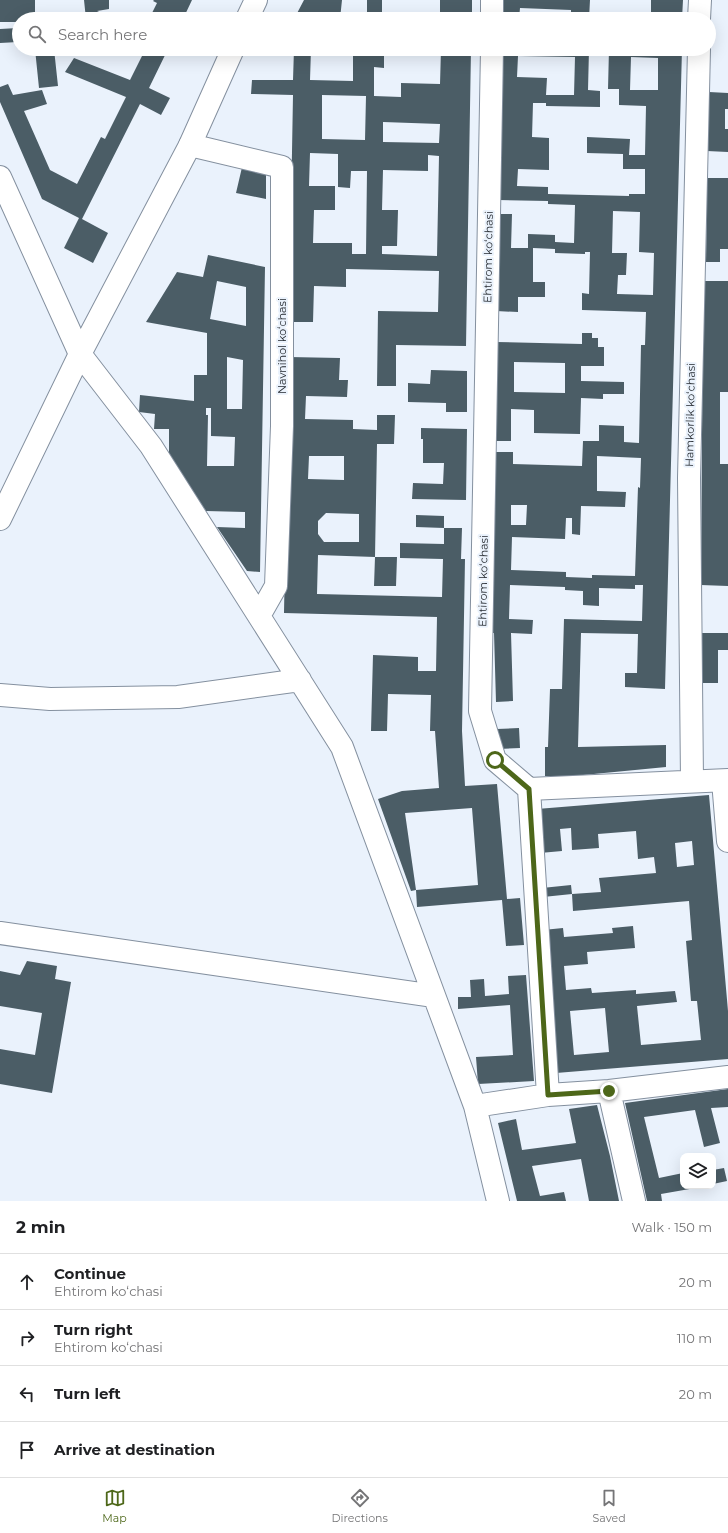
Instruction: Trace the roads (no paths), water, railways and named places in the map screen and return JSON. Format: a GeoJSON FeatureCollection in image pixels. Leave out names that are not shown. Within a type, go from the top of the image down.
{"type":"FeatureCollection","features":[{"type":"Feature","properties":{"kind":"street"},"geometry":{"type":"LineString","coordinates":[[250,12],[256,0]]}},
{"type":"Feature","properties":{"kind":"street"},"geometry":{"type":"LineString","coordinates":[[492,0],[492,12]]}},
{"type":"Feature","properties":{"kind":"street"},"geometry":{"type":"LineString","coordinates":[[699,12],[700,0]]}},
{"type":"Feature","properties":{"kind":"street"},"geometry":{"type":"LineString","coordinates":[[0,519],[80,354],[190,145],[230,56]]}},
{"type":"Feature","properties":{"kind":"street","name":"Ehtirom koʻchasi"},"geometry":{"type":"LineString","coordinates":[[492,56],[480,711],[495,760],[529,789]]}},
{"type":"Feature","properties":{"kind":"street","name":"Hamkorlik koʻchasi"},"geometry":{"type":"LineString","coordinates":[[692,781],[688,478],[699,56]]}},
{"type":"Feature","properties":{"kind":"street","name":"Navnihol koʻchasi"},"geometry":{"type":"LineString","coordinates":[[190,145],[282,167],[282,426],[276,586],[259,616]]}},
{"type":"Feature","properties":{"kind":"street"},"geometry":{"type":"LineString","coordinates":[[0,177],[80,354],[151,446],[342,747],[475,1106],[498,1201]]}},
{"type":"Feature","properties":{"kind":"street"},"geometry":{"type":"LineString","coordinates":[[0,695],[50,699],[178,697],[300,680]]}},
{"type":"Feature","properties":{"kind":"street"},"geometry":{"type":"LineString","coordinates":[[548,1095],[529,789],[725,780],[728,841]]}},
{"type":"Feature","properties":{"kind":"street"},"geometry":{"type":"LineString","coordinates":[[0,933],[434,996]]}},
{"type":"Feature","properties":{"kind":"street"},"geometry":{"type":"LineString","coordinates":[[475,1106],[548,1095],[609,1091],[728,1077]]}},
{"type":"Feature","properties":{"kind":"street"},"geometry":{"type":"LineString","coordinates":[[609,1091],[634,1201]]}}]}
